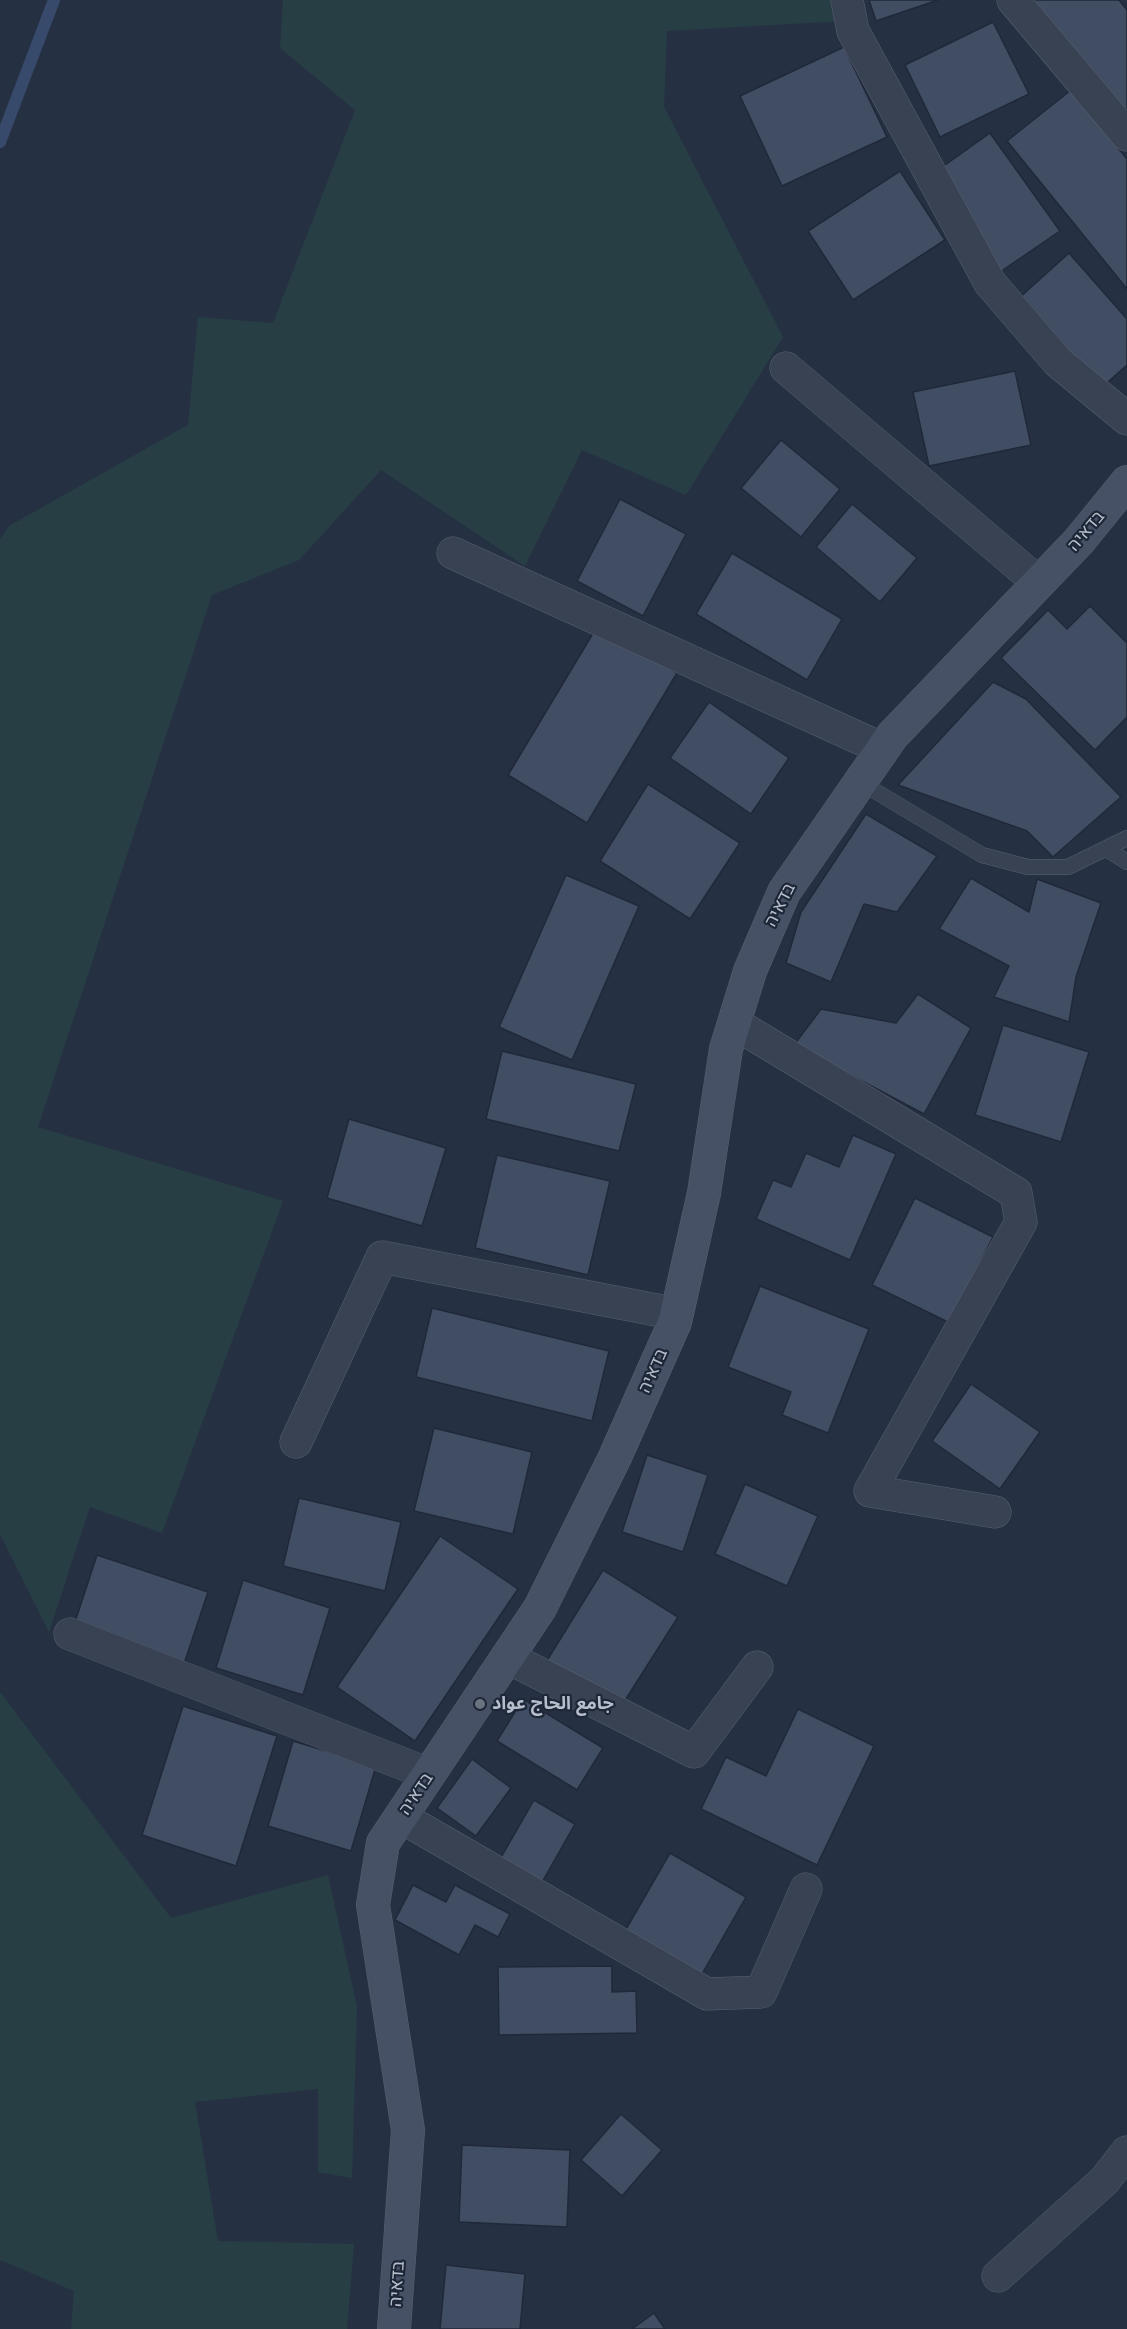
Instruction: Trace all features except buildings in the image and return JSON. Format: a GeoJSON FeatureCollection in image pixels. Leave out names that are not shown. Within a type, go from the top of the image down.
{"type":"FeatureCollection","features":[{"type":"Feature","properties":{"kind":"street"},"geometry":{"type":"LineString","coordinates":[[847,0],[853,31],[990,283],[1058,362],[1127,419]]}},
{"type":"Feature","properties":{"kind":"street"},"geometry":{"type":"LineString","coordinates":[[1013,0],[1127,135]]}},
{"type":"Feature","properties":{"kind":"street"},"geometry":{"type":"LineString","coordinates":[[786,368],[1039,583]]}},
{"type":"Feature","properties":{"kind":"street","name":"בדאיה"},"geometry":{"type":"LineString","coordinates":[[394,2329],[408,2130],[373,1905],[383,1843],[540,1608],[615,1457],[677,1314],[704,1193],[726,1049],[750,970],[784,892],[892,736],[1079,541],[1127,482]]}},
{"type":"Feature","properties":{"kind":"street"},"geometry":{"type":"LineString","coordinates":[[453,553],[883,749]]}},
{"type":"Feature","properties":{"kind":"street"},"geometry":{"type":"LineString","coordinates":[[734,1023],[1016,1193],[1022,1222],[870,1491],[995,1512]]}},
{"type":"Feature","properties":{"kind":"street"},"geometry":{"type":"LineString","coordinates":[[296,1442],[382,1257],[677,1314]]}},
{"type":"Feature","properties":{"kind":"street"},"geometry":{"type":"LineString","coordinates":[[70,1634],[429,1774]]}},
{"type":"Feature","properties":{"kind":"street"},"geometry":{"type":"LineString","coordinates":[[507,1657],[694,1752],[757,1666]]}},
{"type":"Feature","properties":{"kind":"street"},"geometry":{"type":"LineString","coordinates":[[401,1817],[707,1994],[761,1992],[806,1889]]}},
{"type":"Feature","properties":{"kind":"street"},"geometry":{"type":"LineString","coordinates":[[998,2276],[1104,2181],[1127,2152]]}},
{"type":"Feature","properties":{"kind":"lane"},"geometry":{"type":"LineString","coordinates":[[860,782],[982,855],[1028,867],[1068,867],[1127,838]]}},
{"type":"Feature","properties":{"kind":"lane"},"geometry":{"type":"LineString","coordinates":[[1106,849],[1127,861]]}},
{"type":"Feature","properties":{"kind":"green space"},"geometry":{"type":"Polygon","coordinates":[[[283,0],[837,0],[843,21],[667,31],[664,107],[783,337],[686,495],[582,450],[525,566],[381,470],[299,560],[212,595],[38,1127],[283,1201],[162,1533],[90,1507],[49,1632],[0,1534],[0,540],[9,526],[188,425],[198,317],[273,323],[355,110],[280,48],[283,0]]]}},
{"type":"Feature","properties":{"kind":"green space"},"geometry":{"type":"Polygon","coordinates":[[[0,1692],[171,1918],[328,1875],[357,2007],[352,2178],[318,2172],[318,2089],[195,2102],[218,2241],[354,2244],[347,2329],[71,2329],[74,2291],[0,2260],[0,1692]]]}},
{"type":"Feature","properties":{"kind":"waterway"},"geometry":{"type":"LineString","coordinates":[[0,142],[54,0]]}},
{"type":"Feature","properties":{"kind":"place","name":"جامع الحاج عواد"},"geometry":{"type":"Point","coordinates":[480,1704]}}]}
